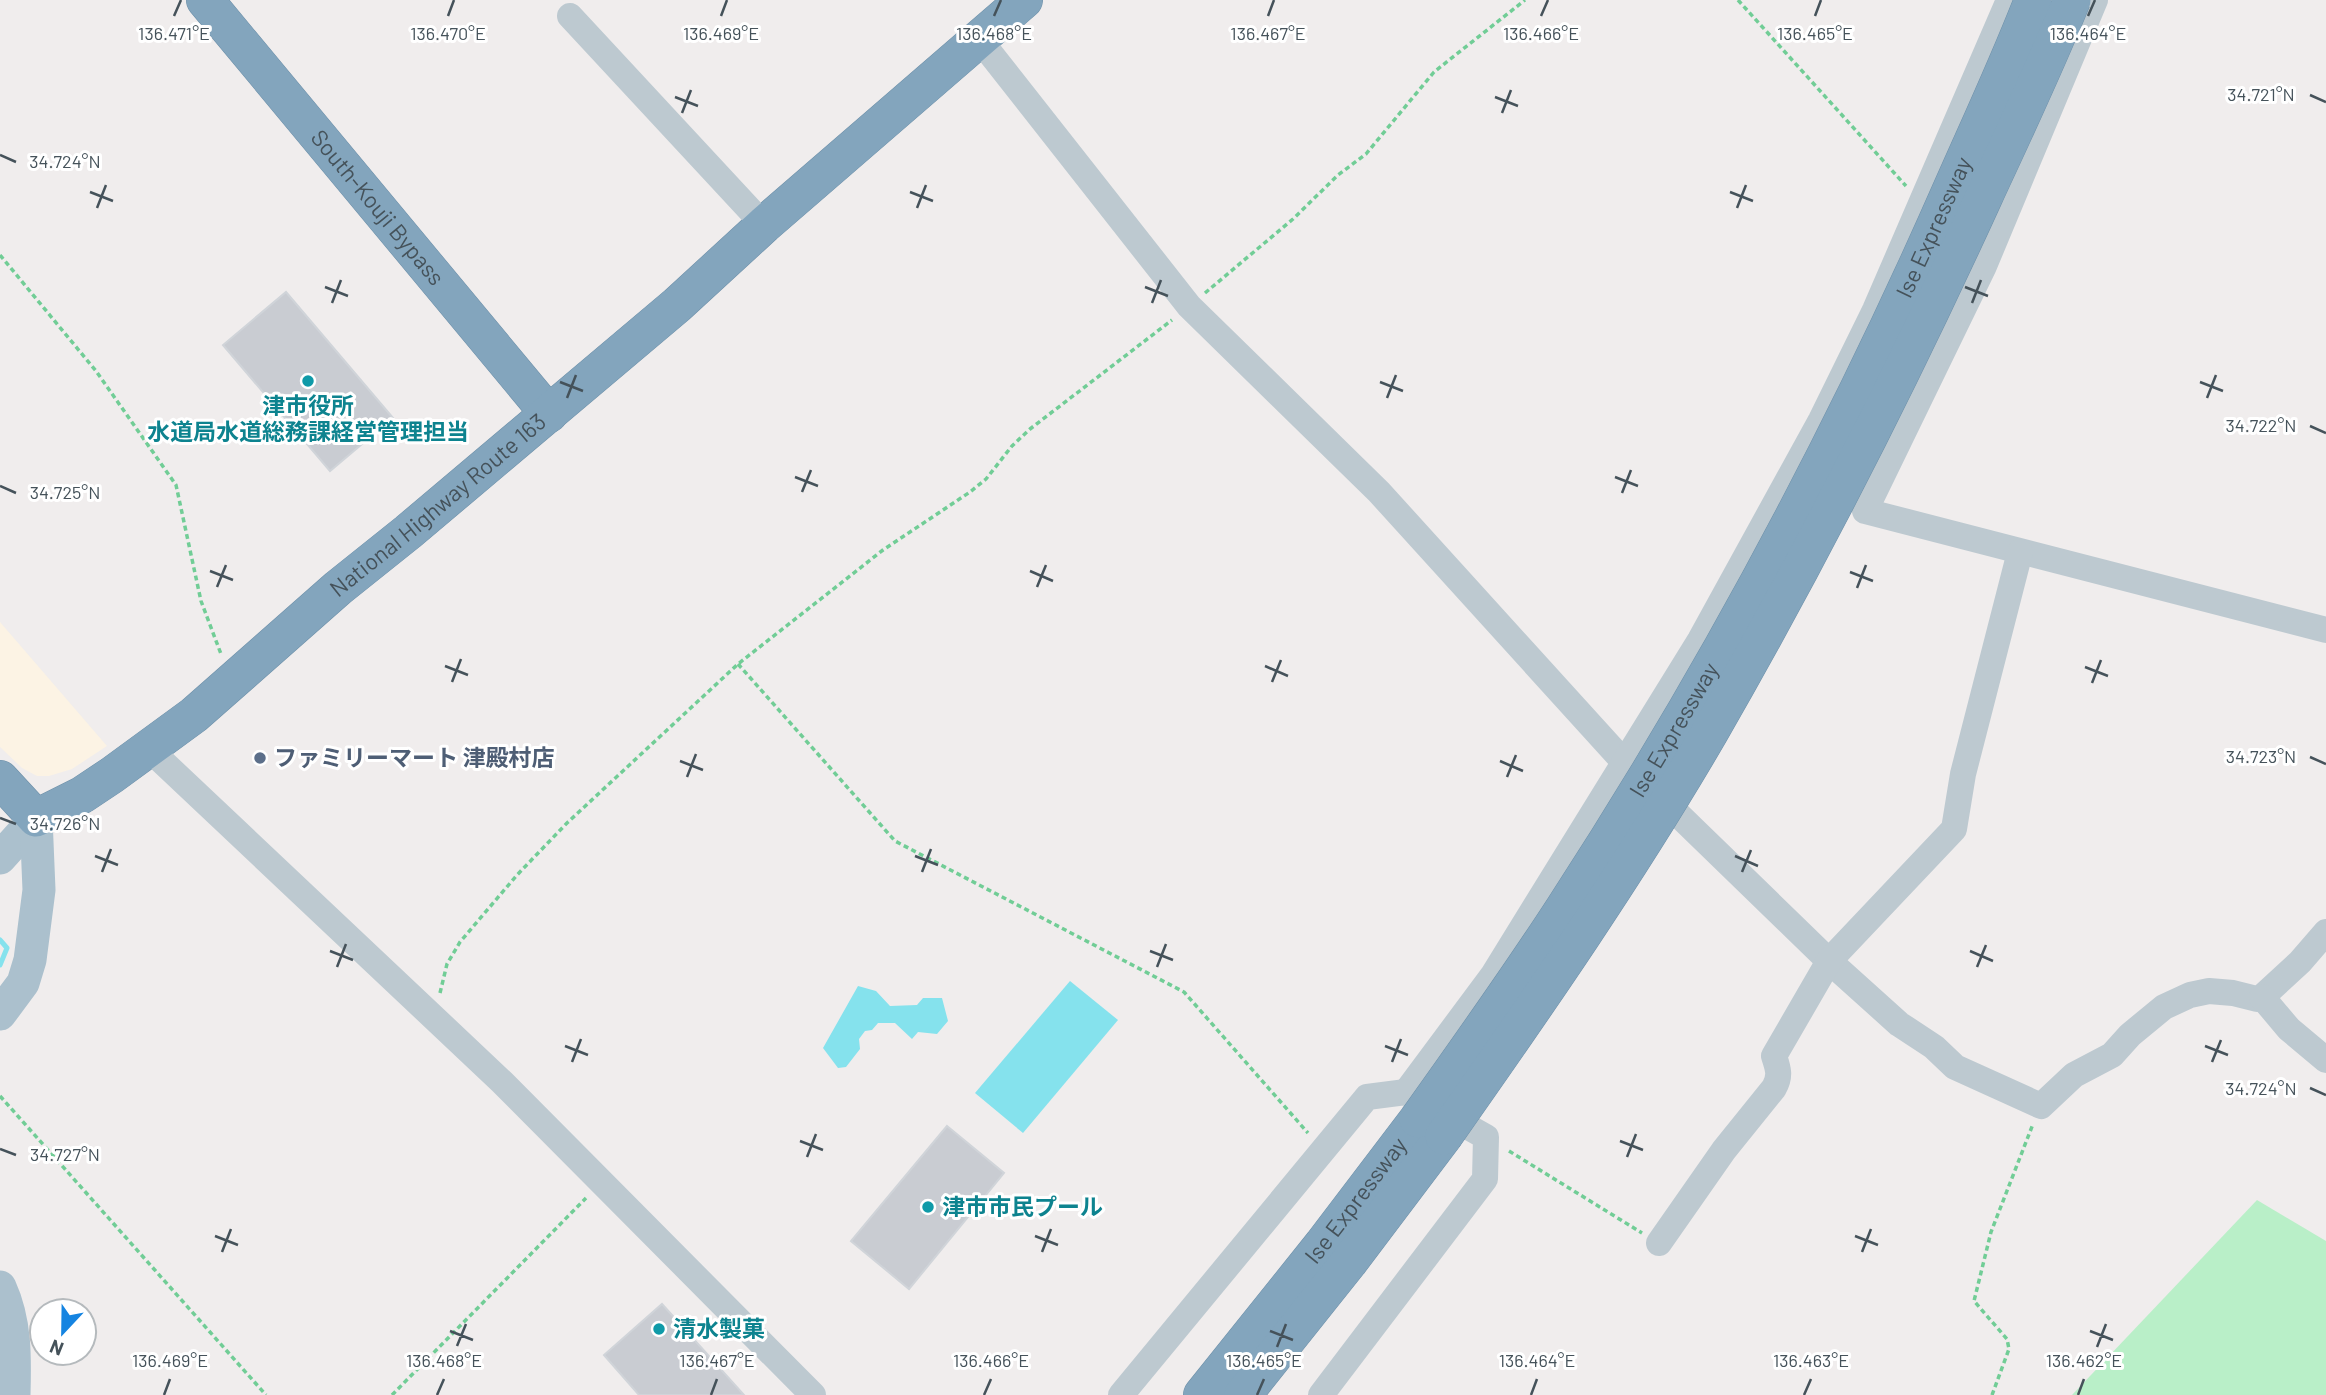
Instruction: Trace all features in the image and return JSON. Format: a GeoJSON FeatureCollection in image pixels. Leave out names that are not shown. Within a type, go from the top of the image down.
{"type":"FeatureCollection","features":[{"type":"Feature","properties":{"kind":"highway","name":"South-Kouji Bypass"},"geometry":{"type":"LineString","coordinates":[[205,0],[550,414]]}},
{"type":"Feature","properties":{"kind":"highway","name":"National Highway Route 163"},"geometry":{"type":"LineString","coordinates":[[37,818],[82,794],[149,749],[233,681],[338,588],[550,414],[677,305],[764,225],[1024,0]]}},
{"type":"Feature","properties":{"kind":"highway","name":"Ise Expressway"},"geometry":{"type":"LineString","coordinates":[[1243,1395],[1349,1262],[1423,1116],[1564,908],[1682,718],[1761,578],[1916,270],[2033,0]]}},
{"type":"Feature","properties":{"kind":"highway","name":"Ise Expressway"},"geometry":{"type":"LineString","coordinates":[[1202,1395],[1423,1116],[1590,924],[1708,734],[1867,443],[1939,295],[2072,0]]}},
{"type":"Feature","properties":{"kind":"highway"},"geometry":{"type":"LineString","coordinates":[[0,779],[37,818]]}},
{"type":"Feature","properties":{"kind":"main road"},"geometry":{"type":"LineString","coordinates":[[0,858],[37,818]]}},
{"type":"Feature","properties":{"kind":"main road"},"geometry":{"type":"LineString","coordinates":[[0,1014],[23,983],[30,960],[39,890],[37,818]]}},
{"type":"Feature","properties":{"kind":"main road"},"geometry":{"type":"LineString","coordinates":[[0,1287],[5,1298],[16,1350],[14,1395]]}},
{"type":"Feature","properties":{"kind":"street"},"geometry":{"type":"LineString","coordinates":[[1423,1116],[1493,975],[1700,640],[1821,421],[1875,310],[2009,0]]}},
{"type":"Feature","properties":{"kind":"street"},"geometry":{"type":"LineString","coordinates":[[2095,0],[1983,266],[1865,511],[2326,630]]}},
{"type":"Feature","properties":{"kind":"street"},"geometry":{"type":"LineString","coordinates":[[569,16],[764,225]]}},
{"type":"Feature","properties":{"kind":"street"},"geometry":{"type":"LineString","coordinates":[[979,39],[1189,306],[1379,492],[1624,762],[1829,961],[1899,1024],[1934,1047],[1955,1067],[2041,1106],[2074,1075],[2112,1055],[2130,1035],[2164,1007],[2190,995],[2210,991],[2257,999],[2262,997],[2326,932]]}},
{"type":"Feature","properties":{"kind":"street"},"geometry":{"type":"LineString","coordinates":[[1659,1243],[1724,1150],[1774,1088],[1779,1072],[1774,1056],[1829,961],[1954,829],[1963,774],[2020,552]]}},
{"type":"Feature","properties":{"kind":"street"},"geometry":{"type":"LineString","coordinates":[[149,749],[502,1082],[813,1395]]}},
{"type":"Feature","properties":{"kind":"street"},"geometry":{"type":"LineString","coordinates":[[2262,997],[2289,1028],[2326,1060]]}},
{"type":"Feature","properties":{"kind":"street"},"geometry":{"type":"LineString","coordinates":[[1121,1395],[1367,1097],[1486,1137],[1485,1179],[1321,1395]]}},
{"type":"Feature","properties":{"kind":"path"},"geometry":{"type":"LineString","coordinates":[[433,1018],[447,964],[460,942],[517,875],[567,823],[738,664],[883,550],[970,492],[1030,429],[1189,306],[1293,219],[1338,174],[1366,154],[1434,72],[1525,0]]}},
{"type":"Feature","properties":{"kind":"path"},"geometry":{"type":"LineString","coordinates":[[1738,0],[1921,203]]}},
{"type":"Feature","properties":{"kind":"path"},"geometry":{"type":"LineString","coordinates":[[0,255],[96,371],[176,485],[201,601],[233,681]]}},
{"type":"Feature","properties":{"kind":"path"},"geometry":{"type":"LineString","coordinates":[[738,664],[895,841],[1184,992],[1323,1150]]}},
{"type":"Feature","properties":{"kind":"path"},"geometry":{"type":"LineString","coordinates":[[0,1096],[266,1395]]}},
{"type":"Feature","properties":{"kind":"path"},"geometry":{"type":"LineString","coordinates":[[1992,1395],[2009,1349],[2007,1339],[1974,1301],[1991,1232],[2041,1106]]}},
{"type":"Feature","properties":{"kind":"path"},"geometry":{"type":"LineString","coordinates":[[1486,1137],[1659,1243]]}},
{"type":"Feature","properties":{"kind":"path"},"geometry":{"type":"LineString","coordinates":[[392,1395],[603,1182]]}},
{"type":"Feature","properties":{"kind":"shaded area"},"geometry":{"type":"Polygon","coordinates":[[[0,622],[107,746],[72,769],[49,776],[37,776],[22,768],[0,747],[0,622]]]}},
{"type":"Feature","properties":{"kind":"green space"},"geometry":{"type":"Polygon","coordinates":[[[2257,1200],[2326,1241],[2326,1395],[2072,1395],[2257,1200]]]}},
{"type":"Feature","properties":{"kind":"water"},"geometry":{"type":"Polygon","coordinates":[[[1070,981],[1118,1020],[1023,1133],[975,1093],[1070,981]]]}},
{"type":"Feature","properties":{"kind":"water"},"geometry":{"type":"Polygon","coordinates":[[[858,986],[876,991],[890,1006],[917,1005],[923,998],[942,998],[948,1021],[937,1034],[918,1032],[912,1039],[895,1023],[878,1023],[872,1030],[865,1031],[859,1039],[860,1049],[846,1067],[838,1068],[823,1048],[858,986]]]}},
{"type":"Feature","properties":{"kind":"building","name":"津市役所 水道局水道総務課経営管理担当"},"geometry":{"type":"Polygon","coordinates":[[[286,292],[393,418],[330,471],[223,345],[286,292]]]}},
{"type":"Feature","properties":{"kind":"building","name":"津市市民プール"},"geometry":{"type":"Polygon","coordinates":[[[947,1126],[1004,1173],[909,1289],[851,1241],[947,1126]]]}},
{"type":"Feature","properties":{"kind":"building","name":"清水製菓"},"geometry":{"type":"Polygon","coordinates":[[[662,1304],[744,1395],[639,1395],[604,1355],[662,1304]]]}},
{"type":"Feature","properties":{"kind":"waterway"},"geometry":{"type":"LineString","coordinates":[[0,940],[7,948],[0,965]]}},
{"type":"Feature","properties":{"kind":"place","name":"津市役所 水道局水道総務課経営管理担当"},"geometry":{"type":"Point","coordinates":[308,381]}},
{"type":"Feature","properties":{"kind":"place","name":"ファミリーマート 津殿村店"},"geometry":{"type":"Point","coordinates":[260,758]}},
{"type":"Feature","properties":{"kind":"place","name":"津市市民プール"},"geometry":{"type":"Point","coordinates":[928,1207]}},
{"type":"Feature","properties":{"kind":"place","name":"清水製菓"},"geometry":{"type":"Point","coordinates":[659,1329]}}]}
